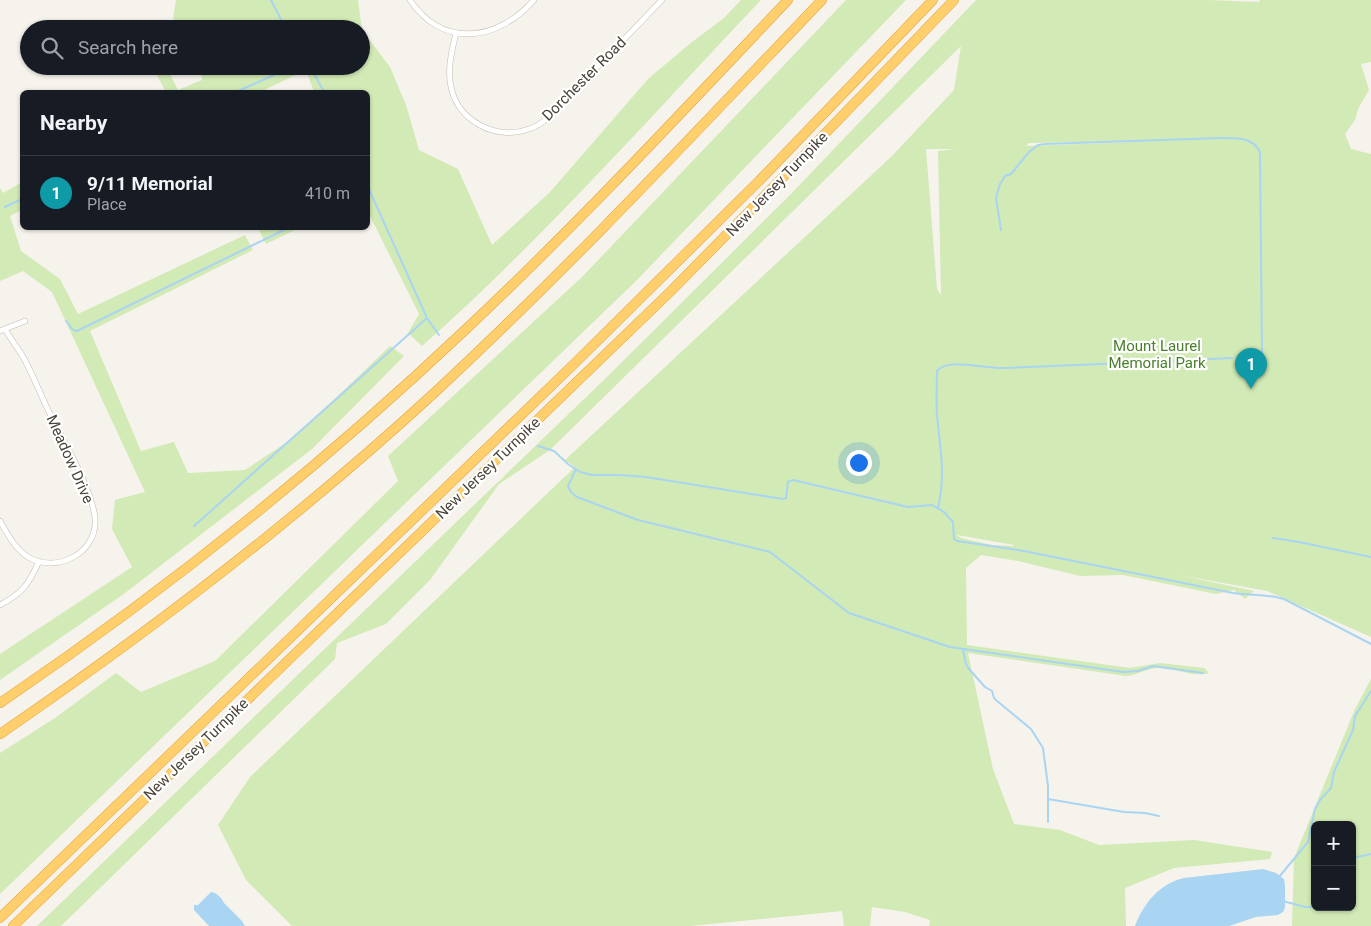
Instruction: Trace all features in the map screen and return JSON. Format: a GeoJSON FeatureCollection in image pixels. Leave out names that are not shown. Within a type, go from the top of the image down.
{"type":"FeatureCollection","features":[{"type":"Feature","properties":{"kind":"highway"},"geometry":{"type":"LineString","coordinates":[[0,704],[126,614],[222,540],[308,470],[405,385],[466,329],[564,233],[788,0]]}},
{"type":"Feature","properties":{"kind":"highway"},"geometry":{"type":"LineString","coordinates":[[0,734],[57,695],[192,596],[316,496],[410,415],[494,337],[580,252],[822,0]]}},
{"type":"Feature","properties":{"kind":"highway","name":"New Jersey Turnpike"},"geometry":{"type":"LineString","coordinates":[[0,918],[574,364],[745,195],[933,0]]}},
{"type":"Feature","properties":{"kind":"highway","name":"New Jersey Turnpike"},"geometry":{"type":"LineString","coordinates":[[13,926],[671,291],[954,0]]}},
{"type":"Feature","properties":{"kind":"street"},"geometry":{"type":"LineString","coordinates":[[410,0],[428,21],[442,29],[456,33],[484,33],[501,26],[517,16],[534,0]]}},
{"type":"Feature","properties":{"kind":"street","name":"Dorchester Road"},"geometry":{"type":"LineString","coordinates":[[456,33],[451,56],[450,81],[456,101],[463,112],[474,122],[487,128],[509,132],[524,131],[538,125],[549,117],[662,0]]}},
{"type":"Feature","properties":{"kind":"street"},"geometry":{"type":"LineString","coordinates":[[2,330],[25,321]]}},
{"type":"Feature","properties":{"kind":"street","name":"Meadow Drive"},"geometry":{"type":"LineString","coordinates":[[2,330],[21,354],[68,448],[94,512],[95,528],[93,536],[90,543],[80,553],[62,561],[39,561]]}},
{"type":"Feature","properties":{"kind":"street"},"geometry":{"type":"LineString","coordinates":[[0,521],[22,553],[39,561],[30,581],[23,590],[0,605]]}},
{"type":"Feature","properties":{"kind":"green space"},"geometry":{"type":"Polygon","coordinates":[[[176,0],[358,0],[361,20],[174,20],[173,18],[176,0]]]}},
{"type":"Feature","properties":{"kind":"green space"},"geometry":{"type":"Polygon","coordinates":[[[741,0],[761,0],[553,220],[467,305],[422,346],[408,333],[419,314],[370,216],[370,90],[313,90],[308,75],[370,75],[370,41],[390,67],[406,105],[419,150],[458,169],[492,245],[550,192],[649,78],[724,18],[741,0]]]}},
{"type":"Feature","properties":{"kind":"green space"},"geometry":{"type":"Polygon","coordinates":[[[846,0],[906,0],[636,281],[0,894],[0,753],[55,718],[116,673],[141,692],[215,661],[398,481],[388,456],[582,277],[846,0]]]}},
{"type":"Feature","properties":{"kind":"green space","name":"Mount Laurel Memorial Park"},"geometry":{"type":"Polygon","coordinates":[[[976,0],[1209,0],[1259,2],[1260,0],[1371,0],[1371,62],[1361,64],[1369,90],[1359,107],[1355,120],[1345,134],[1351,149],[1371,154],[1371,637],[1267,591],[1179,575],[1254,591],[1245,599],[1234,590],[1216,594],[1123,575],[1080,576],[1018,561],[981,555],[966,568],[967,645],[1130,668],[1160,663],[1204,668],[1209,673],[1196,674],[1157,668],[1126,676],[968,653],[993,769],[1014,824],[1060,830],[1099,845],[1194,840],[1272,852],[1270,859],[1174,868],[1125,888],[1126,926],[929,926],[930,920],[905,912],[872,907],[870,926],[844,926],[842,911],[690,926],[292,926],[246,880],[218,825],[250,777],[575,467],[565,460],[892,156],[954,90],[961,46],[550,450],[499,484],[430,580],[386,624],[337,643],[335,659],[61,926],[37,926],[608,376],[791,194],[976,0]],[[1135,142],[1029,143],[1026,146],[1135,142]],[[926,149],[937,289],[941,295],[938,151],[956,149],[926,149]],[[957,535],[961,538],[992,545],[1014,546],[957,535]]]}},
{"type":"Feature","properties":{"kind":"green space"},"geometry":{"type":"Polygon","coordinates":[[[157,75],[170,75],[178,90],[165,90],[157,75]]]}},
{"type":"Feature","properties":{"kind":"green space"},"geometry":{"type":"Polygon","coordinates":[[[201,75],[296,75],[264,90],[178,90],[202,80],[201,75]]]}},
{"type":"Feature","properties":{"kind":"green space"},"geometry":{"type":"Polygon","coordinates":[[[20,183],[20,211],[10,216],[21,251],[60,279],[78,314],[245,235],[253,250],[90,331],[141,451],[174,442],[188,473],[245,470],[296,436],[390,346],[404,356],[312,449],[125,593],[0,680],[0,654],[132,567],[112,529],[115,500],[145,492],[52,292],[23,271],[0,281],[0,188],[3,193],[20,183]]]}},
{"type":"Feature","properties":{"kind":"green space"},"geometry":{"type":"Polygon","coordinates":[[[259,230],[295,230],[266,244],[259,230]]]}},
{"type":"Feature","properties":{"kind":"green space"},"geometry":{"type":"Polygon","coordinates":[[[1371,679],[1371,926],[1292,926],[1294,858],[1355,709],[1371,679]]]}},
{"type":"Feature","properties":{"kind":"water"},"geometry":{"type":"Polygon","coordinates":[[[1263,869],[1276,873],[1284,879],[1285,908],[1278,915],[1256,917],[1229,926],[1135,926],[1148,902],[1160,890],[1175,881],[1184,878],[1263,869]]]}},
{"type":"Feature","properties":{"kind":"water"},"geometry":{"type":"Polygon","coordinates":[[[211,892],[220,897],[245,926],[209,926],[194,910],[194,905],[198,905],[211,892]]]}},
{"type":"Feature","properties":{"kind":"waterway"},"geometry":{"type":"LineString","coordinates":[[271,0],[281,20]]}},
{"type":"Feature","properties":{"kind":"waterway"},"geometry":{"type":"LineString","coordinates":[[240,90],[274,75]]}},
{"type":"Feature","properties":{"kind":"waterway"},"geometry":{"type":"LineString","coordinates":[[315,75],[323,90]]}},
{"type":"Feature","properties":{"kind":"waterway"},"geometry":{"type":"LineString","coordinates":[[1001,230],[996,198],[1000,184],[1005,176],[1011,174],[1029,152],[1038,145],[1221,138],[1249,141],[1254,144],[1260,153],[1262,353],[1256,358],[1250,358]]}},
{"type":"Feature","properties":{"kind":"waterway"},"geometry":{"type":"LineString","coordinates":[[370,191],[427,318],[439,335]]}},
{"type":"Feature","properties":{"kind":"waterway"},"geometry":{"type":"LineString","coordinates":[[5,207],[20,200]]}},
{"type":"Feature","properties":{"kind":"waterway"},"geometry":{"type":"LineString","coordinates":[[66,321],[73,330],[77,331],[284,230]]}},
{"type":"Feature","properties":{"kind":"waterway"},"geometry":{"type":"LineString","coordinates":[[194,526],[427,318]]}},
{"type":"Feature","properties":{"kind":"waterway"},"geometry":{"type":"LineString","coordinates":[[938,508],[942,472],[937,409],[937,371],[943,367],[958,364],[1003,368],[1232,358]]}},
{"type":"Feature","properties":{"kind":"waterway"},"geometry":{"type":"LineString","coordinates":[[538,446],[554,451],[580,472],[592,475],[646,477],[783,499],[786,498],[788,482],[793,480],[908,507],[932,505],[944,512],[953,522],[954,539],[957,541],[1024,551],[1233,593],[1280,598],[1371,644]]}},
{"type":"Feature","properties":{"kind":"waterway"},"geometry":{"type":"LineString","coordinates":[[576,469],[568,486],[577,497],[638,520],[770,552],[849,613],[950,647],[1123,672],[1138,671],[1153,666],[1203,673]]}},
{"type":"Feature","properties":{"kind":"waterway"},"geometry":{"type":"LineString","coordinates":[[1273,538],[1371,557]]}},
{"type":"Feature","properties":{"kind":"waterway"},"geometry":{"type":"LineString","coordinates":[[963,650],[969,669],[985,687],[992,691],[997,701],[1031,729],[1043,748],[1048,786],[1048,822]]}},
{"type":"Feature","properties":{"kind":"waterway"},"geometry":{"type":"LineString","coordinates":[[1279,877],[1308,842],[1315,809],[1331,788],[1334,772],[1353,730],[1355,716],[1371,691]]}},
{"type":"Feature","properties":{"kind":"waterway"},"geometry":{"type":"LineString","coordinates":[[1048,799],[1159,816]]}},
{"type":"Feature","properties":{"kind":"waterway"},"geometry":{"type":"LineString","coordinates":[[1356,857],[1371,854]]}},
{"type":"Feature","properties":{"kind":"waterway"},"geometry":{"type":"LineString","coordinates":[[1283,901],[1311,907]]}},
{"type":"Feature","properties":{"kind":"place","name":"9/11 Memorial"},"geometry":{"type":"Point","coordinates":[1251,389]}}]}
